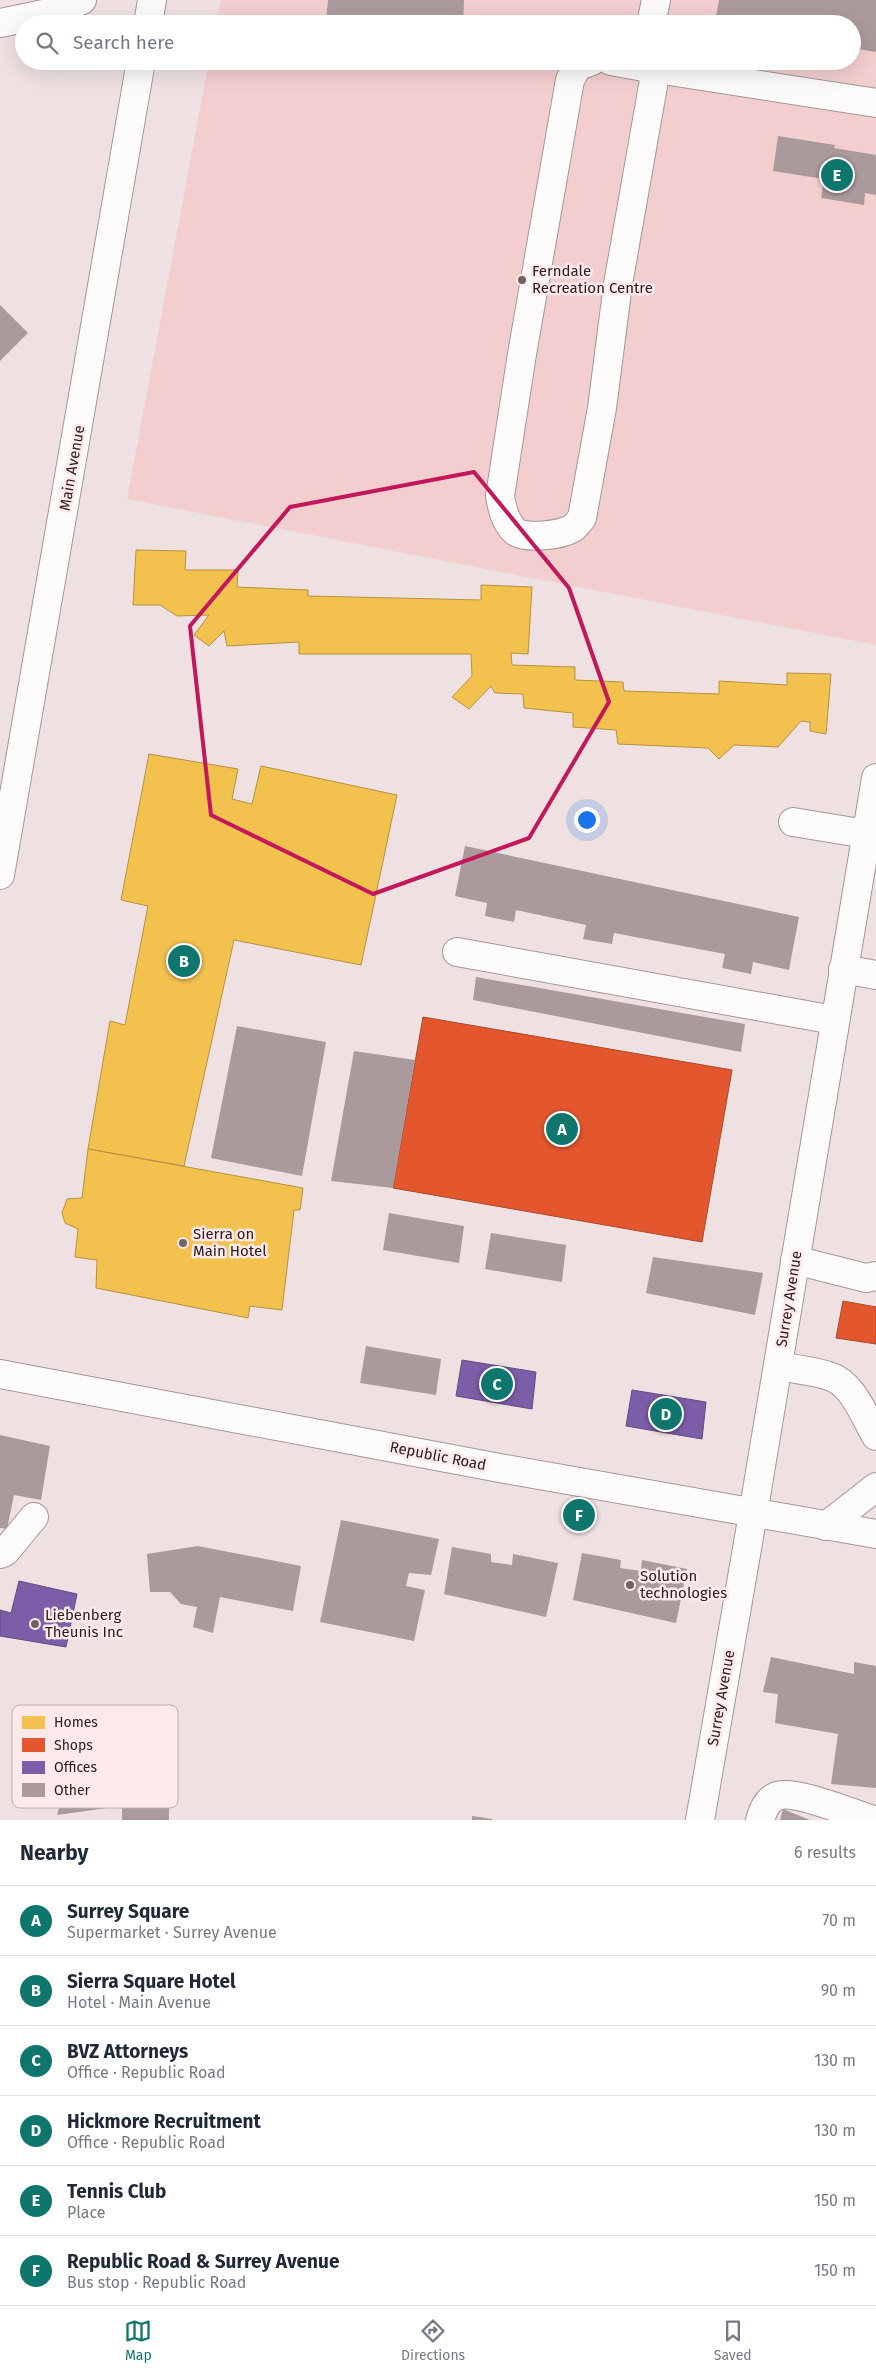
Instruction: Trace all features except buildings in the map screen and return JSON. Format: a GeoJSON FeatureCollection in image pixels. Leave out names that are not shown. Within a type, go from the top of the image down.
{"type":"FeatureCollection","features":[{"type":"Feature","properties":{"kind":"street"},"geometry":{"type":"LineString","coordinates":[[39,15],[58,11],[82,0]]}},
{"type":"Feature","properties":{"kind":"street"},"geometry":{"type":"LineString","coordinates":[[150,15],[152,0]]}},
{"type":"Feature","properties":{"kind":"street"},"geometry":{"type":"LineString","coordinates":[[653,15],[656,0]]}},
{"type":"Feature","properties":{"kind":"street"},"geometry":{"type":"LineString","coordinates":[[0,23],[15,20]]}},
{"type":"Feature","properties":{"kind":"street","name":"Main Avenue"},"geometry":{"type":"LineString","coordinates":[[0,875],[139,70]]}},
{"type":"Feature","properties":{"kind":"street"},"geometry":{"type":"LineString","coordinates":[[576,70],[570,80],[522,354],[500,496],[502,510],[507,520],[516,532],[526,535],[542,536],[569,531],[582,518],[602,408],[647,70]]}},
{"type":"Feature","properties":{"kind":"street"},"geometry":{"type":"LineString","coordinates":[[673,70],[876,103]]}},
{"type":"Feature","properties":{"kind":"street","name":"Surrey Avenue"},"geometry":{"type":"LineString","coordinates":[[700,1820],[754,1514],[834,1020],[871,821],[876,778]]}},
{"type":"Feature","properties":{"kind":"street"},"geometry":{"type":"LineString","coordinates":[[793,822],[871,821]]}},
{"type":"Feature","properties":{"kind":"street"},"geometry":{"type":"LineString","coordinates":[[456,952],[834,1020]]}},
{"type":"Feature","properties":{"kind":"street"},"geometry":{"type":"LineString","coordinates":[[843,969],[876,974]]}},
{"type":"Feature","properties":{"kind":"street"},"geometry":{"type":"LineString","coordinates":[[795,1260],[866,1278],[876,1276]]}},
{"type":"Feature","properties":{"kind":"street"},"geometry":{"type":"LineString","coordinates":[[778,1366],[830,1376],[843,1384],[851,1393],[876,1436]]}},
{"type":"Feature","properties":{"kind":"street","name":"Republic Road"},"geometry":{"type":"LineString","coordinates":[[0,1374],[754,1514],[876,1534]]}},
{"type":"Feature","properties":{"kind":"street"},"geometry":{"type":"LineString","coordinates":[[826,1526],[876,1487]]}},
{"type":"Feature","properties":{"kind":"street"},"geometry":{"type":"LineString","coordinates":[[0,1554],[5,1552],[34,1517]]}},
{"type":"Feature","properties":{"kind":"street"},"geometry":{"type":"LineString","coordinates":[[760,1820],[767,1803],[778,1796],[795,1794],[873,1820]]}},
{"type":"Feature","properties":{"kind":"highlighted area"},"geometry":{"type":"Polygon","coordinates":[[[474,472],[569,588],[609,702],[529,838],[373,894],[211,815],[190,626],[290,507],[474,472]]]}},
{"type":"Feature","properties":{"kind":"shaded area","name":"Ferndale Recreation Centre"},"geometry":{"type":"Polygon","coordinates":[[[221,0],[876,0],[876,645],[127,499],[207,70],[861,70],[861,15],[218,15],[221,0]]]}},
{"type":"Feature","properties":{"kind":"place","name":"Tennis Club"},"geometry":{"type":"Point","coordinates":[837,175]}},
{"type":"Feature","properties":{"kind":"place","name":"Ferndale Recreation Centre"},"geometry":{"type":"Point","coordinates":[522,280]}},
{"type":"Feature","properties":{"kind":"place","name":"Sierra Square Hotel"},"geometry":{"type":"Point","coordinates":[184,961]}},
{"type":"Feature","properties":{"kind":"place","name":"Surrey Square"},"geometry":{"type":"Point","coordinates":[562,1129]}},
{"type":"Feature","properties":{"kind":"place","name":"Sierra on Main Hotel"},"geometry":{"type":"Point","coordinates":[183,1243]}},
{"type":"Feature","properties":{"kind":"place","name":"BVZ Attorneys"},"geometry":{"type":"Point","coordinates":[497,1384]}},
{"type":"Feature","properties":{"kind":"place","name":"Hickmore Recruitment"},"geometry":{"type":"Point","coordinates":[666,1414]}},
{"type":"Feature","properties":{"kind":"place","name":"Republic Road & Surrey Avenue"},"geometry":{"type":"Point","coordinates":[579,1515]}},
{"type":"Feature","properties":{"kind":"place","name":"Solution technologies"},"geometry":{"type":"Point","coordinates":[630,1585]}},
{"type":"Feature","properties":{"kind":"place","name":"Liebenberg Theunis Inc"},"geometry":{"type":"Point","coordinates":[35,1624]}}]}
